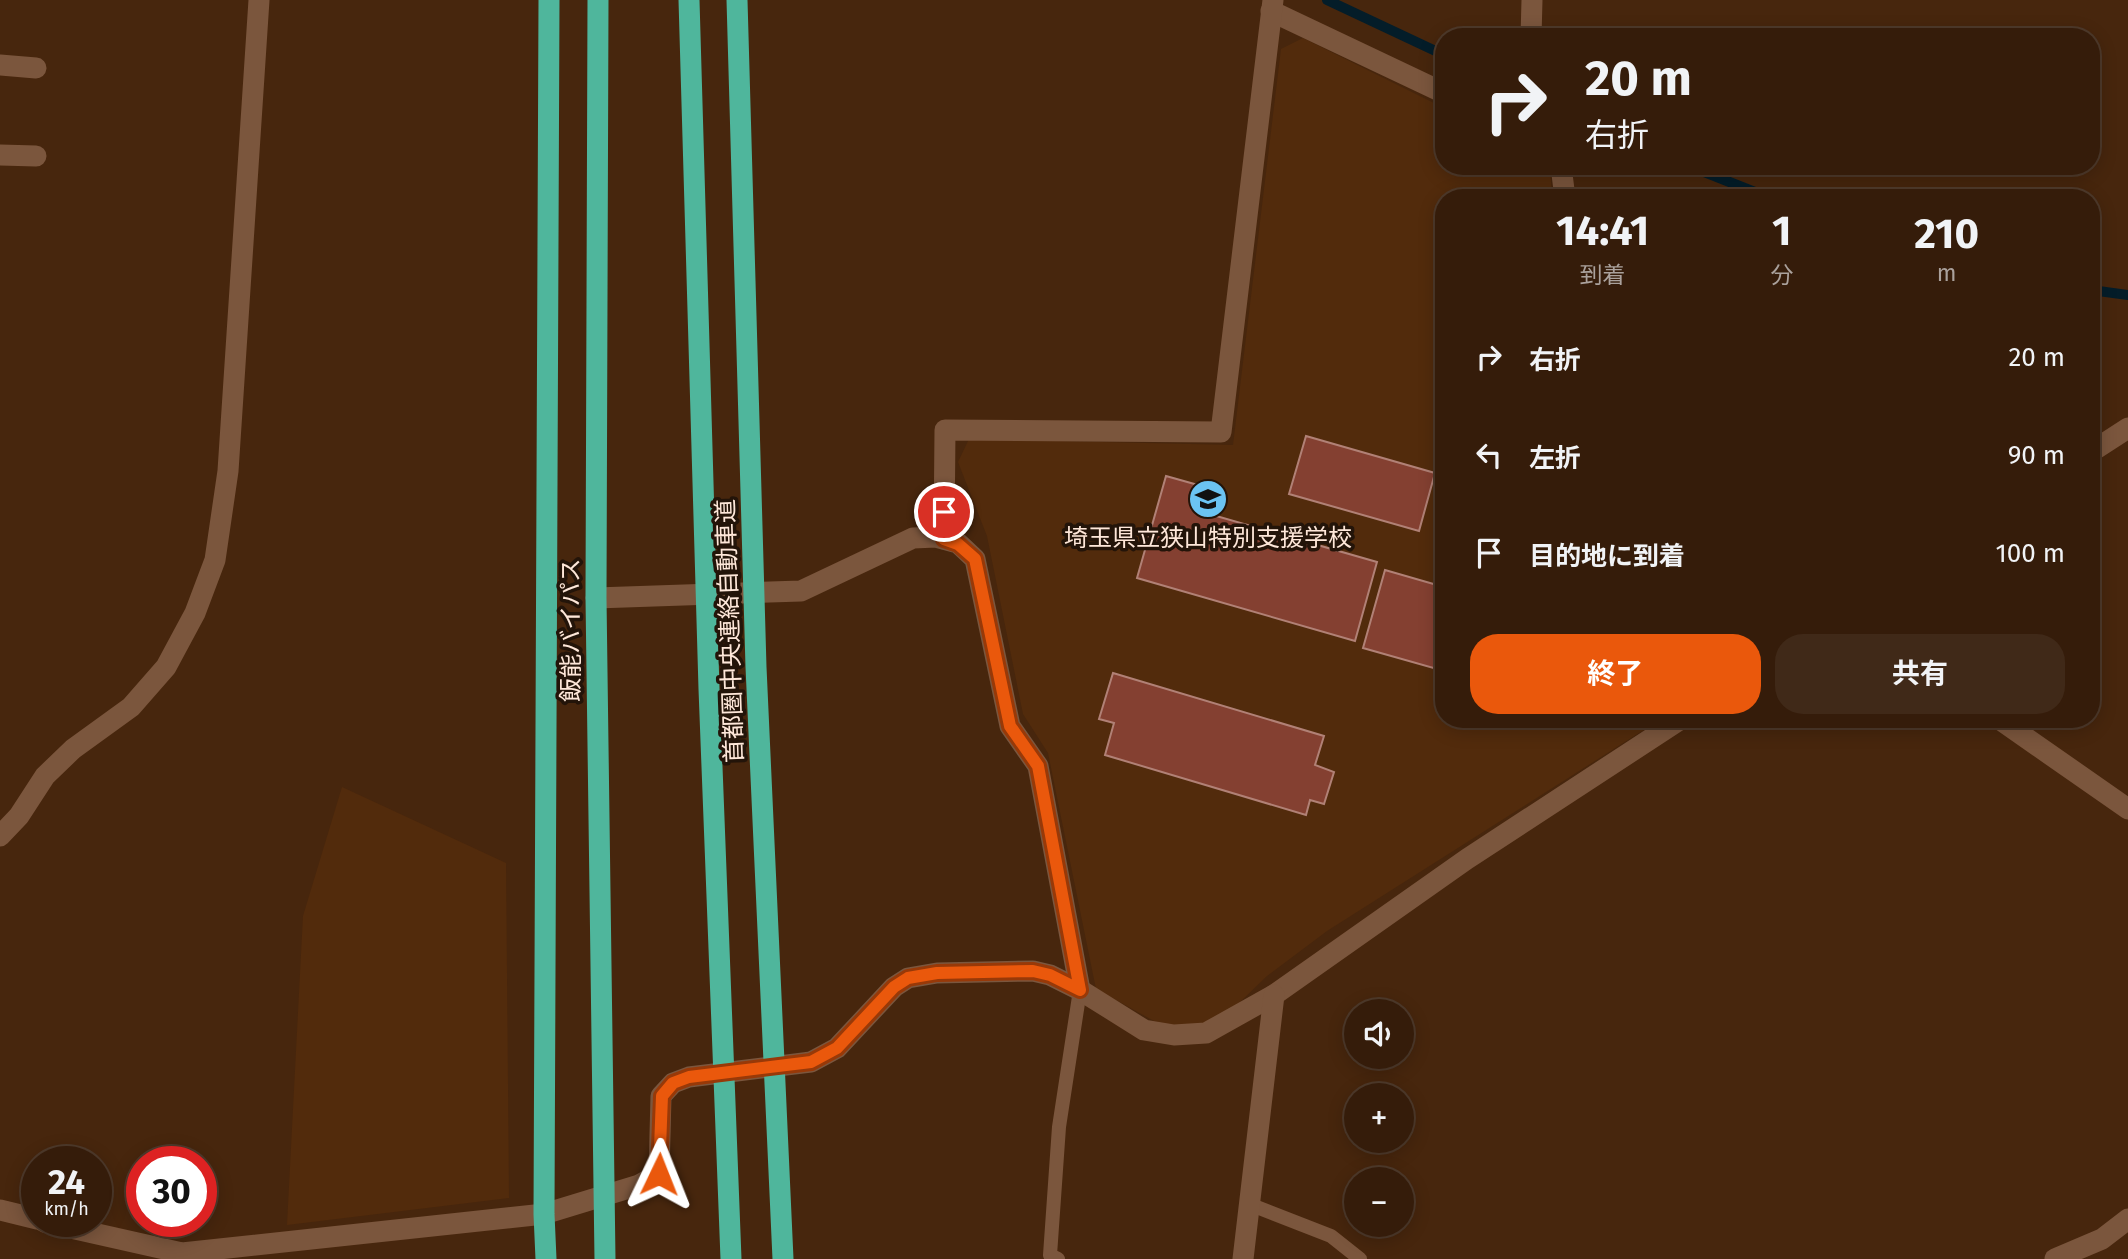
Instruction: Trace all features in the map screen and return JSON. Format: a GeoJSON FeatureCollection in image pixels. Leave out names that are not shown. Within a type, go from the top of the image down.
{"type":"FeatureCollection","features":[{"type":"Feature","properties":{"kind":"highway","name":"飯能バイパス"},"geometry":{"type":"LineString","coordinates":[[546,1259],[544,1214],[549,0]]}},
{"type":"Feature","properties":{"kind":"highway","name":"飯能バイパス"},"geometry":{"type":"LineString","coordinates":[[598,0],[596,598],[604,1259]]}},
{"type":"Feature","properties":{"kind":"highway","name":"首都圏中央連絡自動車道"},"geometry":{"type":"LineString","coordinates":[[689,0],[709,689],[731,1259]]}},
{"type":"Feature","properties":{"kind":"highway","name":"首都圏中央連絡自動車道"},"geometry":{"type":"LineString","coordinates":[[737,0],[756,667],[783,1259]]}},
{"type":"Feature","properties":{"kind":"street"},"geometry":{"type":"LineString","coordinates":[[0,836],[19,816],[45,776],[73,749],[131,707],[166,667],[195,612],[215,560],[228,471],[259,0]]}},
{"type":"Feature","properties":{"kind":"street"},"geometry":{"type":"LineString","coordinates":[[1531,28],[1532,0]]}},
{"type":"Feature","properties":{"kind":"street"},"geometry":{"type":"LineString","coordinates":[[944,539],[945,430],[1221,432],[1272,6],[1435,88]]}},
{"type":"Feature","properties":{"kind":"street"},"geometry":{"type":"LineString","coordinates":[[0,65],[36,68]]}},
{"type":"Feature","properties":{"kind":"street"},"geometry":{"type":"LineString","coordinates":[[0,155],[36,156]]}},
{"type":"Feature","properties":{"kind":"street"},"geometry":{"type":"LineString","coordinates":[[2100,446],[2128,428]]}},
{"type":"Feature","properties":{"kind":"street"},"geometry":{"type":"LineString","coordinates":[[596,598],[801,592],[913,538],[936,537],[958,544],[975,559],[1010,726],[1038,766],[1080,990]]}},
{"type":"Feature","properties":{"kind":"street"},"geometry":{"type":"LineString","coordinates":[[109,1237],[182,1254],[544,1214],[639,1185],[659,1174],[662,1096],[673,1083],[689,1077],[811,1062],[837,1048],[894,987],[908,978],[937,973],[1033,971],[1050,975],[1080,990],[1144,1030],[1174,1035],[1206,1034],[1274,995],[1467,859],[1667,728]]}},
{"type":"Feature","properties":{"kind":"street"},"geometry":{"type":"LineString","coordinates":[[2012,728],[2128,809]]}},
{"type":"Feature","properties":{"kind":"street"},"geometry":{"type":"LineString","coordinates":[[1243,1259],[1274,995]]}},
{"type":"Feature","properties":{"kind":"street"},"geometry":{"type":"LineString","coordinates":[[0,1210],[21,1215]]}},
{"type":"Feature","properties":{"kind":"street"},"geometry":{"type":"LineString","coordinates":[[2055,1259],[2102,1240],[2128,1219]]}},
{"type":"Feature","properties":{"kind":"lane"},"geometry":{"type":"LineString","coordinates":[[1058,1259],[1050,1255],[1059,1127],[1080,990]]}},
{"type":"Feature","properties":{"kind":"lane"},"geometry":{"type":"LineString","coordinates":[[1250,1204],[1331,1236],[1360,1259]]}},
{"type":"Feature","properties":{"kind":"shaded area","name":"埼玉県立狭山特別支援学校"},"geometry":{"type":"Polygon","coordinates":[[[1303,38],[1435,104],[1435,175],[1551,175],[1551,189],[1435,189],[1435,728],[1647,728],[1327,931],[1267,976],[1237,1005],[1209,1022],[1180,1027],[1154,1021],[1096,989],[1048,753],[1023,714],[987,536],[958,462],[969,439],[1233,445],[1281,49],[1303,38]]]}},
{"type":"Feature","properties":{"kind":"shaded area"},"geometry":{"type":"Polygon","coordinates":[[[342,787],[506,863],[509,1198],[287,1225],[303,916],[342,787]]]}},
{"type":"Feature","properties":{"kind":"building"},"geometry":{"type":"Polygon","coordinates":[[[1306,436],[1435,473],[1419,531],[1289,494],[1306,436]]]}},
{"type":"Feature","properties":{"kind":"building"},"geometry":{"type":"Polygon","coordinates":[[[1166,476],[1198,485],[1192,509],[1377,562],[1355,641],[1137,578],[1166,476]]]}},
{"type":"Feature","properties":{"kind":"building"},"geometry":{"type":"Polygon","coordinates":[[[1385,570],[1435,584],[1435,668],[1363,648],[1385,570]]]}},
{"type":"Feature","properties":{"kind":"building"},"geometry":{"type":"Polygon","coordinates":[[[1113,673],[1324,736],[1315,765],[1334,772],[1324,804],[1310,800],[1306,815],[1105,755],[1114,723],[1099,719],[1113,673]]]}},
{"type":"Feature","properties":{"kind":"waterway"},"geometry":{"type":"LineString","coordinates":[[1327,0],[1435,51]]}},
{"type":"Feature","properties":{"kind":"waterway"},"geometry":{"type":"LineString","coordinates":[[1712,175],[1747,189]]}},
{"type":"Feature","properties":{"kind":"waterway"},"geometry":{"type":"LineString","coordinates":[[2100,291],[2128,295]]}},
{"type":"Feature","properties":{"kind":"place","name":"埼玉県立狭山特別支援学校"},"geometry":{"type":"Point","coordinates":[1208,499]}},
{"type":"Feature","properties":{"kind":"route"},"geometry":{"type":"LineString","coordinates":[[659,1174],[662,1096],[673,1083],[689,1077],[811,1062],[837,1048],[894,987],[908,978],[937,973],[1033,971],[1050,975],[1080,990],[1038,766],[1010,726],[975,559],[958,544],[944,539],[944,512]]}}]}
